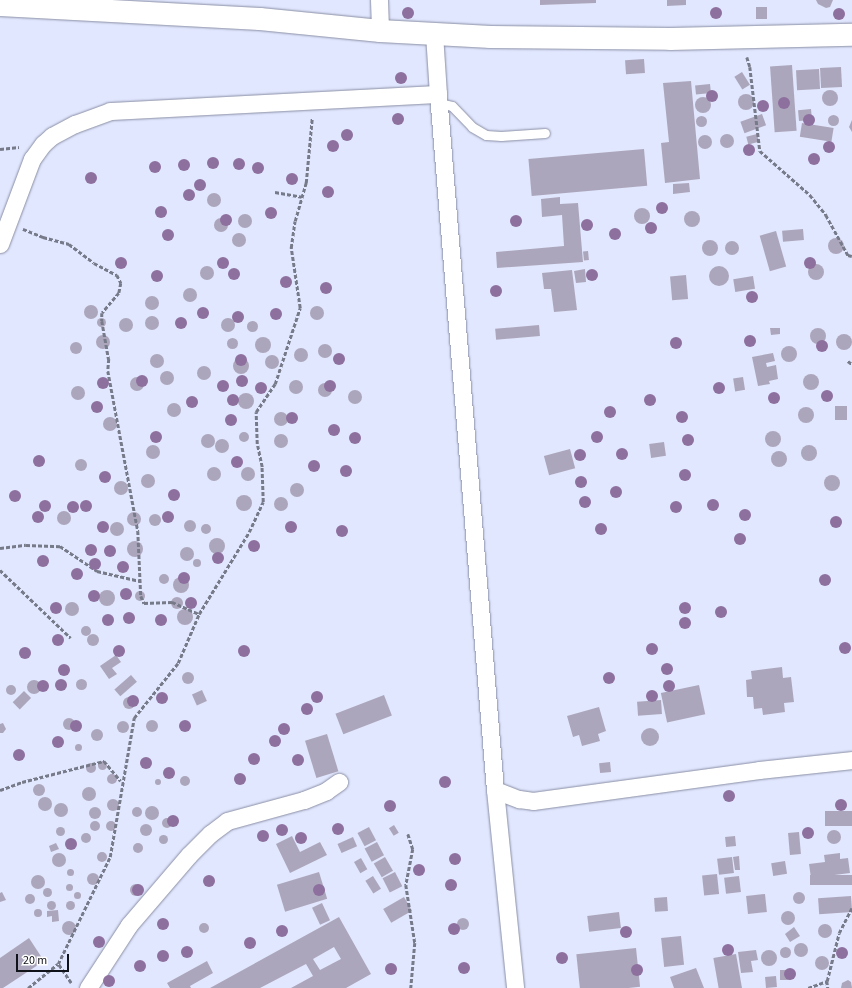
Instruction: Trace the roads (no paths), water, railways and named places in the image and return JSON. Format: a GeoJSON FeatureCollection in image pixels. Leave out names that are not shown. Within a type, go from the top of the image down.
{"type":"FeatureCollection","features":[{"type":"Feature","properties":{"kind":"street"},"geometry":{"type":"LineString","coordinates":[[379,0],[380,31]]}},
{"type":"Feature","properties":{"kind":"street"},"geometry":{"type":"LineString","coordinates":[[0,4],[260,19],[380,31],[491,37],[740,38],[852,35]]}},
{"type":"Feature","properties":{"kind":"street"},"geometry":{"type":"LineString","coordinates":[[434,34],[496,790],[515,988]]}},
{"type":"Feature","properties":{"kind":"street"},"geometry":{"type":"LineString","coordinates":[[0,244],[32,159],[43,144],[52,136],[75,124],[110,111],[314,100],[439,98]]}},
{"type":"Feature","properties":{"kind":"street"},"geometry":{"type":"LineString","coordinates":[[496,790],[519,799],[533,800],[759,770],[852,760]]}},
{"type":"Feature","properties":{"kind":"street"},"geometry":{"type":"LineString","coordinates":[[88,988],[129,925],[189,855],[210,834],[227,821],[304,800],[326,791],[339,782]]}},
{"type":"Feature","properties":{"kind":"lane"},"geometry":{"type":"LineString","coordinates":[[439,98],[452,106],[472,127],[486,135],[501,136],[545,133]]}}]}
